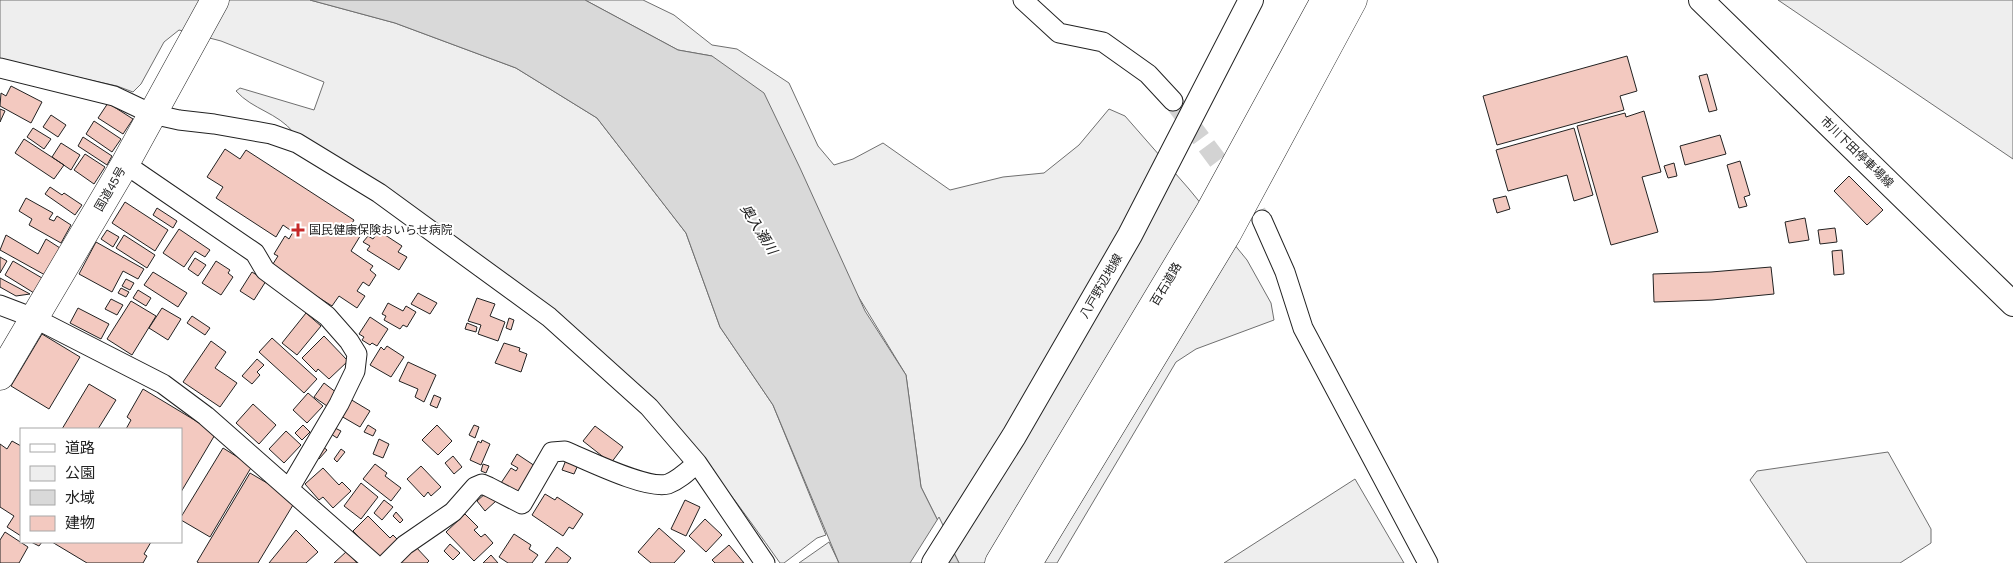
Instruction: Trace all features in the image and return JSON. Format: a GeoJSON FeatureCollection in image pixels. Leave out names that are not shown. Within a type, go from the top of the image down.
{"type":"FeatureCollection","features":[{"type":"Feature","properties":{"kind":"highway","name":"国道45号"},"geometry":{"type":"LineString","coordinates":[[0,376],[125,164],[215,0]]}},
{"type":"Feature","properties":{"kind":"highway","name":"百石道路"},"geometry":{"type":"LineString","coordinates":[[999,563],[1210,211],[1325,0]]}},
{"type":"Feature","properties":{"kind":"highway","name":"百石道路"},"geometry":{"type":"LineString","coordinates":[[1028,563],[1227,234],[1354,0]]}},
{"type":"Feature","properties":{"kind":"main road","name":"八戸野辺地線"},"geometry":{"type":"LineString","coordinates":[[934,563],[1049,376],[1130,235],[1251,0]]}},
{"type":"Feature","properties":{"kind":"main road","name":"市川下田停車場線"},"geometry":{"type":"LineString","coordinates":[[1703,1],[2013,304]]}},
{"type":"Feature","properties":{"kind":"street"},"geometry":{"type":"LineString","coordinates":[[1023,0],[1059,32],[1103,42],[1148,74],[1174,101]]}},
{"type":"Feature","properties":{"kind":"street"},"geometry":{"type":"LineString","coordinates":[[2,72],[114,96],[155,108],[178,120],[271,134],[297,143],[379,193],[549,317],[649,408],[697,464],[765,563]]}},
{"type":"Feature","properties":{"kind":"street"},"geometry":{"type":"LineString","coordinates":[[125,164],[255,253],[265,270],[327,316],[349,341],[357,354],[355,371],[339,404],[290,489]]}},
{"type":"Feature","properties":{"kind":"street"},"geometry":{"type":"LineString","coordinates":[[1262,220],[1285,272],[1303,328],[1428,563]]}},
{"type":"Feature","properties":{"kind":"street"},"geometry":{"type":"LineString","coordinates":[[0,305],[34,318],[163,384],[206,416],[373,563]]}},
{"type":"Feature","properties":{"kind":"street"},"geometry":{"type":"LineString","coordinates":[[387,563],[405,545],[452,512],[474,487],[482,484],[490,486],[522,504],[552,452],[557,450],[565,451],[612,471],[656,485],[676,480],[697,464]]}},
{"type":"Feature","properties":{"kind":"green space"},"geometry":{"type":"Polygon","coordinates":[[[0,0],[310,0],[395,23],[516,68],[597,118],[686,233],[720,327],[773,405],[826,535],[817,538],[784,563],[780,563],[721,482],[674,424],[641,389],[576,330],[499,269],[460,241],[294,133],[280,120],[250,103],[236,91],[240,88],[314,110],[324,82],[221,41],[179,30],[164,42],[141,84],[133,92],[117,86],[0,60],[0,0]]]}},
{"type":"Feature","properties":{"kind":"green space"},"geometry":{"type":"Polygon","coordinates":[[[585,0],[643,0],[674,15],[712,45],[737,49],[789,83],[818,146],[834,165],[853,159],[883,143],[950,190],[1003,177],[1044,173],[1079,145],[1109,109],[1125,116],[1189,189],[1247,260],[1271,303],[1274,320],[1196,349],[1176,362],[1057,563],[959,563],[921,487],[906,375],[712,56],[678,50],[585,0]]]}},
{"type":"Feature","properties":{"kind":"green space"},"geometry":{"type":"Polygon","coordinates":[[[1778,0],[2013,0],[2013,159],[1806,19],[1778,0]]]}},
{"type":"Feature","properties":{"kind":"green space"},"geometry":{"type":"Polygon","coordinates":[[[1888,452],[1931,529],[1931,543],[1900,563],[1807,563],[1750,480],[1757,471],[1888,452]]]}},
{"type":"Feature","properties":{"kind":"green space"},"geometry":{"type":"Polygon","coordinates":[[[1355,479],[1404,563],[1224,563],[1355,479]]]}},
{"type":"Feature","properties":{"kind":"green space"},"geometry":{"type":"Polygon","coordinates":[[[829,542],[839,563],[799,563],[829,542]]]}},
{"type":"Feature","properties":{"kind":"water","name":"奥入瀬川"},"geometry":{"type":"Polygon","coordinates":[[[310,0],[585,0],[678,50],[712,56],[764,93],[865,311],[906,375],[921,487],[959,563],[839,563],[773,405],[720,327],[686,233],[597,118],[516,68],[395,23],[310,0]]]}},
{"type":"Feature","properties":{"kind":"pier"},"geometry":{"type":"Polygon","coordinates":[[[939,517],[955,550],[947,563],[910,563],[939,517]]]}},
{"type":"Feature","properties":{"kind":"building"},"geometry":{"type":"Polygon","coordinates":[[[1627,56],[1637,91],[1620,96],[1624,110],[1497,145],[1483,96],[1627,56]]]}},
{"type":"Feature","properties":{"kind":"building"},"geometry":{"type":"Polygon","coordinates":[[[1707,74],[1717,110],[1709,112],[1699,76],[1707,74]]]}},
{"type":"Feature","properties":{"kind":"building"},"geometry":{"type":"Polygon","coordinates":[[[11,86],[42,102],[31,123],[0,106],[1,93],[6,96],[11,86]]]}},
{"type":"Feature","properties":{"kind":"building"},"geometry":{"type":"Polygon","coordinates":[[[108,103],[133,119],[123,134],[98,118],[108,103]]]}},
{"type":"Feature","properties":{"kind":"building"},"geometry":{"type":"Polygon","coordinates":[[[0,109],[5,111],[0,122],[0,109]]]}},
{"type":"Feature","properties":{"kind":"building"},"geometry":{"type":"Polygon","coordinates":[[[1644,111],[1661,172],[1642,177],[1658,232],[1611,245],[1577,126],[1625,113],[1626,117],[1644,111]]]}},
{"type":"Feature","properties":{"kind":"building"},"geometry":{"type":"Polygon","coordinates":[[[51,115],[66,125],[58,137],[43,127],[51,115]]]}},
{"type":"Feature","properties":{"kind":"building"},"geometry":{"type":"Polygon","coordinates":[[[94,121],[121,139],[112,152],[86,134],[94,121]]]}},
{"type":"Feature","properties":{"kind":"building"},"geometry":{"type":"Polygon","coordinates":[[[33,128],[51,139],[44,149],[27,137],[33,128]]]}},
{"type":"Feature","properties":{"kind":"building"},"geometry":{"type":"Polygon","coordinates":[[[1574,128],[1593,195],[1574,201],[1567,175],[1508,191],[1496,150],[1574,128]]]}},
{"type":"Feature","properties":{"kind":"building"},"geometry":{"type":"Polygon","coordinates":[[[1720,135],[1726,154],[1685,165],[1680,146],[1720,135]]]}},
{"type":"Feature","properties":{"kind":"building"},"geometry":{"type":"Polygon","coordinates":[[[83,137],[112,156],[107,165],[78,146],[83,137]]]}},
{"type":"Feature","properties":{"kind":"building"},"geometry":{"type":"Polygon","coordinates":[[[24,139],[64,165],[54,179],[15,153],[24,139]]]}},
{"type":"Feature","properties":{"kind":"building"},"geometry":{"type":"Polygon","coordinates":[[[61,143],[80,155],[71,170],[52,157],[61,143]]]}},
{"type":"Feature","properties":{"kind":"building"},"geometry":{"type":"Polygon","coordinates":[[[225,149],[240,159],[246,150],[354,220],[351,225],[362,233],[351,251],[373,266],[370,270],[376,275],[369,286],[363,282],[357,291],[365,296],[357,308],[339,296],[332,306],[271,267],[278,256],[274,254],[285,236],[289,239],[293,232],[283,225],[276,237],[216,198],[223,187],[207,177],[225,149]]]}},
{"type":"Feature","properties":{"kind":"building"},"geometry":{"type":"Polygon","coordinates":[[[85,154],[105,167],[94,184],[74,170],[85,154]]]}},
{"type":"Feature","properties":{"kind":"building"},"geometry":{"type":"Polygon","coordinates":[[[1740,161],[1750,195],[1744,197],[1747,206],[1739,208],[1727,165],[1740,161]]]}},
{"type":"Feature","properties":{"kind":"building"},"geometry":{"type":"Polygon","coordinates":[[[1674,163],[1677,176],[1668,178],[1664,166],[1674,163]]]}},
{"type":"Feature","properties":{"kind":"building"},"geometry":{"type":"Polygon","coordinates":[[[1849,176],[1883,210],[1867,225],[1834,191],[1849,176]]]}},
{"type":"Feature","properties":{"kind":"building"},"geometry":{"type":"Polygon","coordinates":[[[50,187],[62,195],[64,193],[82,205],[75,215],[45,194],[50,187]]]}},
{"type":"Feature","properties":{"kind":"building"},"geometry":{"type":"Polygon","coordinates":[[[1506,196],[1510,209],[1497,213],[1493,199],[1506,196]]]}},
{"type":"Feature","properties":{"kind":"building"},"geometry":{"type":"Polygon","coordinates":[[[26,198],[53,213],[49,219],[54,221],[57,216],[71,225],[61,243],[29,225],[32,219],[19,211],[26,198]]]}},
{"type":"Feature","properties":{"kind":"building"},"geometry":{"type":"Polygon","coordinates":[[[125,202],[168,230],[155,251],[112,223],[125,202]]]}},
{"type":"Feature","properties":{"kind":"building"},"geometry":{"type":"Polygon","coordinates":[[[157,208],[177,221],[173,228],[153,215],[157,208]]]}},
{"type":"Feature","properties":{"kind":"building"},"geometry":{"type":"Polygon","coordinates":[[[1805,218],[1809,240],[1789,243],[1785,222],[1805,218]]]}},
{"type":"Feature","properties":{"kind":"building"},"geometry":{"type":"Polygon","coordinates":[[[1835,228],[1837,242],[1820,244],[1818,230],[1835,228]]]}},
{"type":"Feature","properties":{"kind":"building"},"geometry":{"type":"Polygon","coordinates":[[[179,229],[210,250],[205,257],[195,251],[184,267],[163,253],[179,229]]]}},
{"type":"Feature","properties":{"kind":"building"},"geometry":{"type":"Polygon","coordinates":[[[107,230],[119,237],[113,247],[101,239],[107,230]]]}},
{"type":"Feature","properties":{"kind":"building"},"geometry":{"type":"Polygon","coordinates":[[[379,231],[402,246],[398,252],[407,257],[399,270],[367,250],[370,246],[363,242],[368,236],[373,239],[379,231]]]}},
{"type":"Feature","properties":{"kind":"building"},"geometry":{"type":"Polygon","coordinates":[[[6,235],[38,254],[46,239],[60,248],[45,275],[0,250],[6,235]]]}},
{"type":"Feature","properties":{"kind":"building"},"geometry":{"type":"Polygon","coordinates":[[[124,235],[155,255],[147,268],[116,248],[124,235]]]}},
{"type":"Feature","properties":{"kind":"building"},"geometry":{"type":"Polygon","coordinates":[[[96,242],[144,269],[138,279],[123,271],[112,292],[79,274],[96,242]]]}},
{"type":"Feature","properties":{"kind":"building"},"geometry":{"type":"Polygon","coordinates":[[[1842,250],[1844,274],[1834,275],[1832,251],[1842,250]]]}},
{"type":"Feature","properties":{"kind":"building"},"geometry":{"type":"Polygon","coordinates":[[[0,257],[7,261],[0,273],[0,257]]]}},
{"type":"Feature","properties":{"kind":"building"},"geometry":{"type":"Polygon","coordinates":[[[195,258],[206,265],[198,276],[188,269],[195,258]]]}},
{"type":"Feature","properties":{"kind":"building"},"geometry":{"type":"Polygon","coordinates":[[[13,261],[42,278],[34,293],[5,275],[13,261]]]}},
{"type":"Feature","properties":{"kind":"building"},"geometry":{"type":"Polygon","coordinates":[[[216,261],[230,270],[228,273],[233,277],[221,295],[202,283],[216,261]]]}},
{"type":"Feature","properties":{"kind":"building"},"geometry":{"type":"Polygon","coordinates":[[[1771,267],[1774,294],[1712,300],[1654,302],[1653,274],[1771,267]]]}},
{"type":"Feature","properties":{"kind":"building"},"geometry":{"type":"Polygon","coordinates":[[[153,272],[187,293],[178,307],[144,285],[153,272]]]}},
{"type":"Feature","properties":{"kind":"building"},"geometry":{"type":"Polygon","coordinates":[[[252,272],[266,281],[254,300],[240,291],[252,272]]]}},
{"type":"Feature","properties":{"kind":"building"},"geometry":{"type":"Polygon","coordinates":[[[0,278],[30,294],[16,296],[0,287],[0,278]]]}},
{"type":"Feature","properties":{"kind":"building"},"geometry":{"type":"Polygon","coordinates":[[[126,279],[134,283],[130,290],[122,286],[126,279]]]}},
{"type":"Feature","properties":{"kind":"building"},"geometry":{"type":"Polygon","coordinates":[[[121,288],[129,292],[126,297],[118,293],[121,288]]]}},
{"type":"Feature","properties":{"kind":"building"},"geometry":{"type":"Polygon","coordinates":[[[138,290],[151,298],[146,306],[133,298],[138,290]]]}},
{"type":"Feature","properties":{"kind":"building"},"geometry":{"type":"Polygon","coordinates":[[[418,293],[437,303],[430,314],[411,304],[418,293]]]}},
{"type":"Feature","properties":{"kind":"building"},"geometry":{"type":"Polygon","coordinates":[[[477,298],[495,304],[490,316],[505,322],[498,341],[478,334],[481,325],[468,321],[477,298]]]}},
{"type":"Feature","properties":{"kind":"building"},"geometry":{"type":"Polygon","coordinates":[[[111,299],[123,305],[117,315],[105,309],[111,299]]]}},
{"type":"Feature","properties":{"kind":"building"},"geometry":{"type":"Polygon","coordinates":[[[131,301],[156,316],[132,355],[107,339],[131,301]]]}},
{"type":"Feature","properties":{"kind":"building"},"geometry":{"type":"Polygon","coordinates":[[[388,303],[403,311],[406,306],[416,312],[407,327],[403,325],[400,329],[384,320],[386,316],[382,314],[388,303]]]}},
{"type":"Feature","properties":{"kind":"building"},"geometry":{"type":"Polygon","coordinates":[[[78,308],[109,324],[101,339],[70,323],[78,308]]]}},
{"type":"Feature","properties":{"kind":"building"},"geometry":{"type":"Polygon","coordinates":[[[162,308],[181,319],[168,340],[149,328],[162,308]]]}},
{"type":"Feature","properties":{"kind":"building"},"geometry":{"type":"Polygon","coordinates":[[[306,313],[321,326],[297,355],[282,343],[306,313]]]}},
{"type":"Feature","properties":{"kind":"building"},"geometry":{"type":"Polygon","coordinates":[[[192,316],[210,328],[205,335],[187,323],[192,316]]]}},
{"type":"Feature","properties":{"kind":"building"},"geometry":{"type":"Polygon","coordinates":[[[370,317],[388,329],[377,346],[372,343],[370,345],[362,340],[364,337],[359,334],[370,317]]]}},
{"type":"Feature","properties":{"kind":"building"},"geometry":{"type":"Polygon","coordinates":[[[509,318],[514,320],[511,330],[506,328],[509,318]]]}},
{"type":"Feature","properties":{"kind":"building"},"geometry":{"type":"Polygon","coordinates":[[[467,323],[477,327],[476,332],[465,329],[467,323]]]}},
{"type":"Feature","properties":{"kind":"building"},"geometry":{"type":"Polygon","coordinates":[[[42,334],[80,357],[49,409],[11,386],[42,334]]]}},
{"type":"Feature","properties":{"kind":"building"},"geometry":{"type":"Polygon","coordinates":[[[324,336],[348,361],[329,379],[318,369],[316,372],[302,358],[324,336]]]}},
{"type":"Feature","properties":{"kind":"building"},"geometry":{"type":"Polygon","coordinates":[[[272,338],[317,379],[304,393],[259,352],[272,338]]]}},
{"type":"Feature","properties":{"kind":"building"},"geometry":{"type":"Polygon","coordinates":[[[211,341],[226,352],[215,368],[237,383],[220,407],[183,382],[211,341]]]}},
{"type":"Feature","properties":{"kind":"building"},"geometry":{"type":"Polygon","coordinates":[[[504,343],[520,348],[519,351],[527,354],[521,372],[495,363],[504,343]]]}},
{"type":"Feature","properties":{"kind":"building"},"geometry":{"type":"Polygon","coordinates":[[[387,346],[404,357],[391,377],[370,365],[381,347],[384,350],[387,346]]]}},
{"type":"Feature","properties":{"kind":"building"},"geometry":{"type":"Polygon","coordinates":[[[257,359],[264,365],[257,372],[260,375],[252,384],[242,376],[257,359]]]}},
{"type":"Feature","properties":{"kind":"building"},"geometry":{"type":"Polygon","coordinates":[[[408,362],[436,375],[424,402],[415,397],[418,389],[399,381],[408,362]]]}},
{"type":"Feature","properties":{"kind":"building"},"geometry":{"type":"Polygon","coordinates":[[[324,383],[337,393],[327,406],[314,397],[324,383]]]}},
{"type":"Feature","properties":{"kind":"building"},"geometry":{"type":"Polygon","coordinates":[[[89,384],[116,400],[99,428],[63,428],[89,384]]]}},
{"type":"Feature","properties":{"kind":"building"},"geometry":{"type":"Polygon","coordinates":[[[143,389],[216,433],[182,490],[182,428],[127,428],[131,420],[127,417],[143,389]]]}},
{"type":"Feature","properties":{"kind":"building"},"geometry":{"type":"Polygon","coordinates":[[[308,393],[323,406],[307,423],[293,410],[308,393]]]}},
{"type":"Feature","properties":{"kind":"building"},"geometry":{"type":"Polygon","coordinates":[[[434,395],[441,398],[437,408],[430,405],[434,395]]]}},
{"type":"Feature","properties":{"kind":"building"},"geometry":{"type":"Polygon","coordinates":[[[350,399],[370,411],[360,427],[341,416],[350,399]]]}},
{"type":"Feature","properties":{"kind":"building"},"geometry":{"type":"Polygon","coordinates":[[[253,404],[276,425],[259,444],[236,423],[253,404]]]}},
{"type":"Feature","properties":{"kind":"building"},"geometry":{"type":"Polygon","coordinates":[[[303,425],[310,432],[302,440],[295,433],[303,425]]]}},
{"type":"Feature","properties":{"kind":"building"},"geometry":{"type":"Polygon","coordinates":[[[368,425],[376,430],[373,436],[364,432],[368,425]]]}},
{"type":"Feature","properties":{"kind":"building"},"geometry":{"type":"Polygon","coordinates":[[[437,425],[452,441],[438,455],[422,440],[437,425]]]}},
{"type":"Feature","properties":{"kind":"building"},"geometry":{"type":"Polygon","coordinates":[[[474,425],[479,427],[475,438],[469,435],[474,425]]]}},
{"type":"Feature","properties":{"kind":"building"},"geometry":{"type":"Polygon","coordinates":[[[595,426],[623,447],[611,463],[583,441],[595,426]]]}},
{"type":"Feature","properties":{"kind":"building"},"geometry":{"type":"Polygon","coordinates":[[[335,428],[341,431],[337,438],[331,434],[335,428]]]}},
{"type":"Feature","properties":{"kind":"building"},"geometry":{"type":"Polygon","coordinates":[[[286,431],[301,445],[284,463],[269,449],[286,431]]]}},
{"type":"Feature","properties":{"kind":"building"},"geometry":{"type":"Polygon","coordinates":[[[379,439],[389,444],[383,458],[373,454],[379,439]]]}},
{"type":"Feature","properties":{"kind":"building"},"geometry":{"type":"Polygon","coordinates":[[[482,440],[490,444],[481,465],[470,460],[478,441],[481,443],[482,440]]]}},
{"type":"Feature","properties":{"kind":"building"},"geometry":{"type":"Polygon","coordinates":[[[12,441],[20,445],[20,535],[7,527],[14,516],[0,507],[0,444],[7,449],[12,441]]]}},
{"type":"Feature","properties":{"kind":"building"},"geometry":{"type":"Polygon","coordinates":[[[322,446],[327,450],[319,459],[314,455],[322,446]]]}},
{"type":"Feature","properties":{"kind":"building"},"geometry":{"type":"Polygon","coordinates":[[[223,448],[252,466],[210,537],[182,521],[182,515],[223,448]]]}},
{"type":"Feature","properties":{"kind":"building"},"geometry":{"type":"Polygon","coordinates":[[[341,449],[345,452],[337,462],[334,459],[341,449]]]}},
{"type":"Feature","properties":{"kind":"building"},"geometry":{"type":"Polygon","coordinates":[[[517,454],[538,468],[518,494],[501,483],[511,468],[516,471],[518,468],[511,464],[517,454]]]}},
{"type":"Feature","properties":{"kind":"building"},"geometry":{"type":"Polygon","coordinates":[[[453,456],[462,467],[454,474],[445,463],[453,456]]]}},
{"type":"Feature","properties":{"kind":"building"},"geometry":{"type":"Polygon","coordinates":[[[566,460],[578,465],[574,474],[562,470],[566,460]]]}},
{"type":"Feature","properties":{"kind":"building"},"geometry":{"type":"Polygon","coordinates":[[[375,464],[387,473],[385,476],[401,488],[391,501],[363,479],[375,464]]]}},
{"type":"Feature","properties":{"kind":"building"},"geometry":{"type":"Polygon","coordinates":[[[483,464],[489,466],[486,473],[481,471],[483,464]]]}},
{"type":"Feature","properties":{"kind":"building"},"geometry":{"type":"Polygon","coordinates":[[[421,466],[441,487],[431,496],[428,492],[424,497],[407,479],[421,466]]]}},
{"type":"Feature","properties":{"kind":"building"},"geometry":{"type":"Polygon","coordinates":[[[323,468],[339,485],[342,482],[351,491],[333,508],[323,497],[319,500],[305,484],[323,468]]]}},
{"type":"Feature","properties":{"kind":"building"},"geometry":{"type":"Polygon","coordinates":[[[250,473],[296,500],[258,563],[197,562],[250,473]]]}},
{"type":"Feature","properties":{"kind":"building"},"geometry":{"type":"Polygon","coordinates":[[[361,483],[378,497],[361,519],[344,506],[361,483]]]}},
{"type":"Feature","properties":{"kind":"building"},"geometry":{"type":"Polygon","coordinates":[[[487,492],[496,501],[485,511],[477,501],[487,492]]]}},
{"type":"Feature","properties":{"kind":"building"},"geometry":{"type":"Polygon","coordinates":[[[545,494],[555,500],[557,497],[583,514],[573,529],[569,527],[563,536],[532,515],[545,494]]]}},
{"type":"Feature","properties":{"kind":"building"},"geometry":{"type":"Polygon","coordinates":[[[384,500],[393,507],[382,520],[374,513],[384,500]]]}},
{"type":"Feature","properties":{"kind":"building"},"geometry":{"type":"Polygon","coordinates":[[[685,500],[700,507],[686,536],[671,529],[685,500]]]}},
{"type":"Feature","properties":{"kind":"building"},"geometry":{"type":"Polygon","coordinates":[[[396,512],[403,520],[400,523],[393,516],[396,512]]]}},
{"type":"Feature","properties":{"kind":"building"},"geometry":{"type":"Polygon","coordinates":[[[465,514],[478,527],[474,530],[481,537],[485,534],[493,543],[474,561],[446,532],[465,514]]]}},
{"type":"Feature","properties":{"kind":"building"},"geometry":{"type":"Polygon","coordinates":[[[368,516],[390,538],[393,535],[399,541],[380,559],[353,531],[368,516]]]}},
{"type":"Feature","properties":{"kind":"building"},"geometry":{"type":"Polygon","coordinates":[[[705,519],[722,535],[706,552],[689,536],[705,519]]]}},
{"type":"Feature","properties":{"kind":"building"},"geometry":{"type":"Polygon","coordinates":[[[659,528],[685,551],[674,563],[651,563],[638,552],[659,528]]]}},
{"type":"Feature","properties":{"kind":"building"},"geometry":{"type":"Polygon","coordinates":[[[296,530],[318,552],[306,563],[269,563],[296,530]]]}},
{"type":"Feature","properties":{"kind":"building"},"geometry":{"type":"Polygon","coordinates":[[[5,532],[28,547],[19,563],[0,563],[0,540],[5,532]]]}},
{"type":"Feature","properties":{"kind":"building"},"geometry":{"type":"Polygon","coordinates":[[[514,534],[531,545],[529,549],[538,555],[532,563],[508,563],[499,557],[514,534]]]}},
{"type":"Feature","properties":{"kind":"building"},"geometry":{"type":"Polygon","coordinates":[[[54,543],[150,543],[144,554],[147,556],[143,563],[87,563],[54,543]]]}},
{"type":"Feature","properties":{"kind":"building"},"geometry":{"type":"Polygon","coordinates":[[[450,544],[460,553],[453,560],[444,551],[450,544]]]}},
{"type":"Feature","properties":{"kind":"building"},"geometry":{"type":"Polygon","coordinates":[[[729,545],[744,563],[715,563],[712,560],[729,545]]]}},
{"type":"Feature","properties":{"kind":"building"},"geometry":{"type":"Polygon","coordinates":[[[415,546],[429,561],[427,563],[398,563],[415,546]]]}},
{"type":"Feature","properties":{"kind":"building"},"geometry":{"type":"Polygon","coordinates":[[[557,547],[571,558],[567,563],[545,563],[557,547]]]}},
{"type":"Feature","properties":{"kind":"building"},"geometry":{"type":"Polygon","coordinates":[[[347,551],[357,563],[334,563],[347,551]]]}},
{"type":"Feature","properties":{"kind":"building"},"geometry":{"type":"Polygon","coordinates":[[[491,555],[498,563],[483,563],[491,555]]]}},
{"type":"Feature","properties":{"kind":"tunnel"},"geometry":{"type":"LineString","coordinates":[[1173,101],[1262,220]]}},
{"type":"Feature","properties":{"kind":"place","name":"国民健康保険おいらせ病院"},"geometry":{"type":"Point","coordinates":[298,230]}}]}
